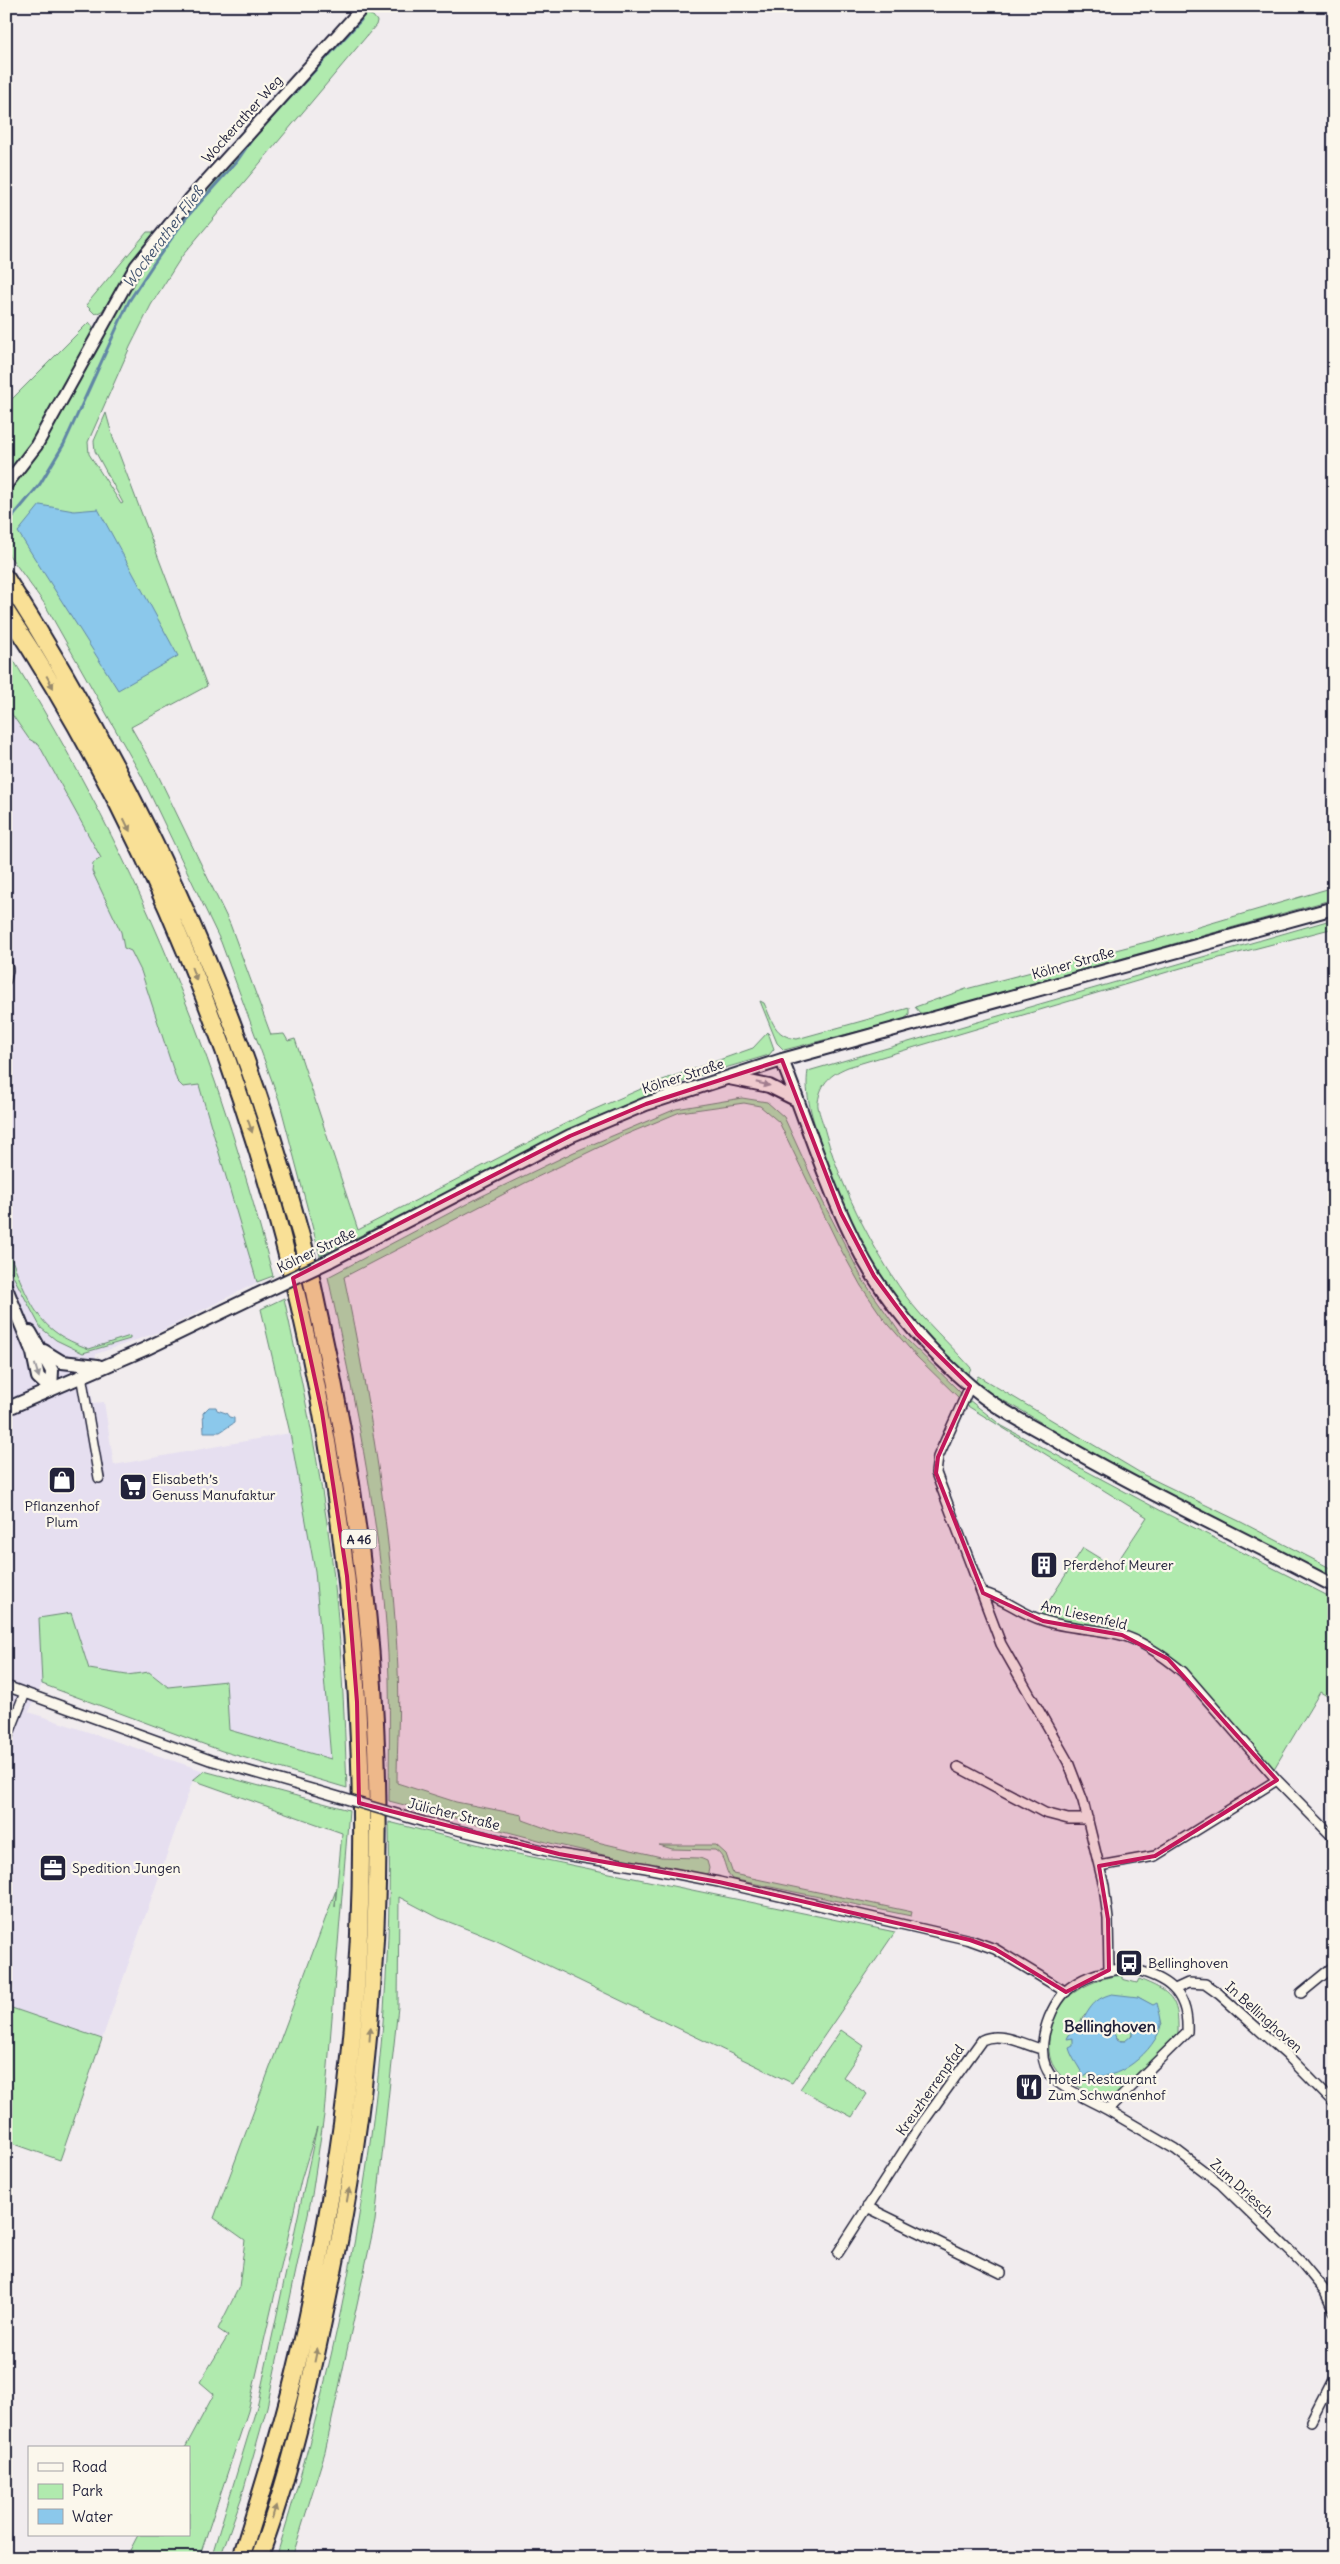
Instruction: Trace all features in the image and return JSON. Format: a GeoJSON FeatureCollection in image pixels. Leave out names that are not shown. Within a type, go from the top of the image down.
{"type":"FeatureCollection","features":[{"type":"Feature","properties":{"kind":"highway","name":"A 46"},"geometry":{"type":"LineString","coordinates":[[6,578],[50,647],[126,784],[204,952],[238,1039],[300,1230],[337,1396],[364,1573],[375,1703],[378,1860],[376,1947],[368,2056],[343,2227],[313,2372],[290,2460],[258,2558]]}},
{"type":"Feature","properties":{"kind":"highway","name":"A 46"},"geometry":{"type":"LineString","coordinates":[[6,611],[36,657],[113,795],[191,965],[222,1046],[256,1145],[288,1256],[322,1412],[346,1576],[357,1702],[359,1792],[357,1946],[349,2054],[338,2148],[300,2355],[273,2456],[240,2558]]}},
{"type":"Feature","properties":{"kind":"main road","name":"Kölner Straße"},"geometry":{"type":"LineString","coordinates":[[6,1408],[103,1366],[329,1261],[570,1136],[646,1104],[782,1060],[1334,908]]}},
{"type":"Feature","properties":{"kind":"main road"},"geometry":{"type":"LineString","coordinates":[[782,1060],[841,1213],[874,1276],[917,1334],[970,1386],[1003,1410],[1103,1467],[1334,1586]]}},
{"type":"Feature","properties":{"kind":"main road"},"geometry":{"type":"LineString","coordinates":[[726,1078],[769,1086],[796,1100]]}},
{"type":"Feature","properties":{"kind":"main road"},"geometry":{"type":"LineString","coordinates":[[6,1288],[33,1353],[38,1377],[51,1389]]}},
{"type":"Feature","properties":{"kind":"main road"},"geometry":{"type":"LineString","coordinates":[[19,1317],[43,1351],[52,1371],[51,1389]]}},
{"type":"Feature","properties":{"kind":"main road"},"geometry":{"type":"LineString","coordinates":[[43,1351],[62,1362],[103,1366]]}},
{"type":"Feature","properties":{"kind":"street","name":"Wockerather Weg"},"geometry":{"type":"LineString","coordinates":[[6,485],[36,446],[136,266],[191,198],[364,6]]}},
{"type":"Feature","properties":{"kind":"street"},"geometry":{"type":"LineString","coordinates":[[6,960],[8,970],[6,980]]}},
{"type":"Feature","properties":{"kind":"street"},"geometry":{"type":"LineString","coordinates":[[81,1376],[99,1478]]}},
{"type":"Feature","properties":{"kind":"street"},"geometry":{"type":"LineString","coordinates":[[970,1386],[938,1457],[936,1473],[1001,1644],[1068,1762],[1088,1819],[1099,1866],[1108,1919],[1109,1970]]}},
{"type":"Feature","properties":{"kind":"street","name":"Am Liesenfeld"},"geometry":{"type":"LineString","coordinates":[[983,1593],[992,1595],[1018,1611],[1043,1621],[1122,1635],[1168,1659],[1183,1672],[1277,1780],[1334,1838]]}},
{"type":"Feature","properties":{"kind":"street","name":"Jülicher Straße"},"geometry":{"type":"LineString","coordinates":[[6,1686],[210,1760],[424,1822],[559,1854],[719,1882],[970,1940],[995,1949],[1066,1992]]}},
{"type":"Feature","properties":{"kind":"street"},"geometry":{"type":"LineString","coordinates":[[6,1741],[25,1693]]}},
{"type":"Feature","properties":{"kind":"street"},"geometry":{"type":"LineString","coordinates":[[958,1766],[1045,1813],[1068,1818],[1088,1819]]}},
{"type":"Feature","properties":{"kind":"street"},"geometry":{"type":"LineString","coordinates":[[1099,1866],[1154,1856],[1277,1780]]}},
{"type":"Feature","properties":{"kind":"street"},"geometry":{"type":"LineString","coordinates":[[1301,1993],[1334,1966]]}},
{"type":"Feature","properties":{"kind":"street"},"geometry":{"type":"LineString","coordinates":[[1129,1968],[1148,1972],[1175,1989],[1184,2003],[1187,2032],[1108,2110],[1054,2079],[1044,2063],[1041,2049],[1046,2028],[1066,1992],[1088,1977],[1109,1970],[1129,1968]]}},
{"type":"Feature","properties":{"kind":"street","name":"In Bellinghoven"},"geometry":{"type":"LineString","coordinates":[[1175,1989],[1188,1983],[1205,1984],[1219,1994],[1287,2055],[1334,2103]]}},
{"type":"Feature","properties":{"kind":"street","name":"Kreuzherrenpfad"},"geometry":{"type":"LineString","coordinates":[[838,2253],[916,2132],[982,2040],[990,2036],[998,2037],[1041,2049]]}},
{"type":"Feature","properties":{"kind":"street","name":"Zum Driesch"},"geometry":{"type":"LineString","coordinates":[[1108,2110],[1175,2149],[1221,2184],[1301,2262],[1325,2291],[1334,2311]]}},
{"type":"Feature","properties":{"kind":"street"},"geometry":{"type":"LineString","coordinates":[[867,2207],[1001,2273]]}},
{"type":"Feature","properties":{"kind":"street"},"geometry":{"type":"LineString","coordinates":[[1311,2421],[1334,2376]]}},
{"type":"Feature","properties":{"kind":"highlighted area"},"geometry":{"type":"Polygon","coordinates":[[[782,1060],[841,1213],[874,1276],[917,1334],[970,1386],[938,1457],[936,1473],[983,1593],[1043,1621],[1122,1635],[1168,1659],[1277,1780],[1155,1856],[1099,1866],[1108,1919],[1109,1970],[1066,1992],[995,1949],[970,1940],[719,1882],[559,1854],[359,1803],[357,1702],[347,1576],[322,1412],[293,1278],[570,1136],[646,1104],[782,1060]]]}},
{"type":"Feature","properties":{"kind":"shaded area"},"geometry":{"type":"Polygon","coordinates":[[[6,662],[141,908],[268,1277],[159,1332],[96,1354],[91,1388],[93,1403],[104,1402],[114,1465],[290,1433],[315,1571],[331,1759],[229,1730],[226,1681],[167,1687],[149,1672],[127,1675],[89,1669],[71,1613],[39,1618],[42,1684],[29,1712],[204,1771],[193,1780],[102,2039],[6,2006],[6,662]]]}},
{"type":"Feature","properties":{"kind":"green space"},"geometry":{"type":"Polygon","coordinates":[[[367,14],[373,16],[377,21],[376,25],[182,256],[151,305],[130,347],[88,442],[89,454],[121,504],[123,503],[95,451],[94,441],[106,413],[113,438],[207,686],[131,727],[157,773],[230,924],[271,1035],[284,1034],[288,1041],[295,1039],[358,1230],[586,1113],[657,1082],[753,1048],[768,1032],[774,1049],[769,1055],[698,1076],[575,1127],[320,1256],[279,1100],[221,942],[141,775],[44,603],[6,551],[6,493],[26,470],[47,438],[143,265],[200,195],[360,18],[367,14]]]}},
{"type":"Feature","properties":{"kind":"green space"},"geometry":{"type":"Polygon","coordinates":[[[147,232],[154,232],[102,311],[95,314],[86,305],[147,232]]]}},
{"type":"Feature","properties":{"kind":"green space"},"geometry":{"type":"Polygon","coordinates":[[[89,322],[94,328],[64,386],[32,442],[6,477],[6,405],[89,322]]]}},
{"type":"Feature","properties":{"kind":"green space"},"geometry":{"type":"Polygon","coordinates":[[[6,648],[78,772],[122,857],[162,944],[220,1094],[243,1167],[273,1276],[257,1282],[199,1085],[183,1087],[177,1081],[141,971],[131,951],[124,948],[121,932],[92,871],[93,863],[101,858],[39,745],[29,739],[6,706],[6,648]]]}},
{"type":"Feature","properties":{"kind":"green space"},"geometry":{"type":"Polygon","coordinates":[[[1334,887],[1334,899],[927,1013],[920,1013],[915,1007],[966,989],[1154,940],[1334,887]]]}},
{"type":"Feature","properties":{"kind":"green space"},"geometry":{"type":"Polygon","coordinates":[[[1334,919],[1334,928],[1181,968],[848,1067],[832,1076],[824,1084],[819,1095],[819,1110],[837,1168],[857,1213],[880,1256],[905,1295],[920,1314],[971,1368],[968,1375],[964,1372],[915,1321],[876,1267],[860,1238],[845,1208],[820,1142],[808,1098],[808,1071],[1334,919]]]}},
{"type":"Feature","properties":{"kind":"green space"},"geometry":{"type":"Polygon","coordinates":[[[760,1001],[764,1003],[775,1027],[783,1035],[797,1039],[909,1008],[909,1015],[903,1020],[784,1050],[777,1043],[760,1001]]]}},
{"type":"Feature","properties":{"kind":"green space"},"geometry":{"type":"Polygon","coordinates":[[[742,1098],[767,1102],[784,1117],[823,1202],[863,1280],[900,1333],[963,1395],[961,1400],[916,1356],[883,1318],[861,1286],[839,1246],[779,1122],[760,1106],[744,1103],[680,1112],[620,1137],[525,1183],[344,1277],[379,1472],[391,1571],[399,1684],[397,1783],[456,1802],[522,1815],[523,1820],[559,1833],[661,1857],[700,1858],[707,1861],[708,1873],[702,1876],[685,1873],[554,1844],[389,1801],[389,1679],[382,1578],[368,1477],[328,1277],[480,1197],[574,1152],[676,1109],[742,1098]]]}},
{"type":"Feature","properties":{"kind":"green space"},"geometry":{"type":"Polygon","coordinates":[[[6,1245],[31,1303],[45,1323],[54,1331],[66,1339],[89,1349],[130,1336],[130,1339],[83,1353],[56,1340],[41,1328],[6,1263],[6,1245]]]}},
{"type":"Feature","properties":{"kind":"green space"},"geometry":{"type":"Polygon","coordinates":[[[284,1298],[304,1393],[327,1520],[340,1640],[347,1788],[222,1751],[42,1684],[39,1618],[71,1613],[89,1669],[127,1675],[149,1672],[168,1687],[226,1681],[229,1730],[331,1759],[315,1571],[290,1433],[261,1309],[284,1298]]]}},
{"type":"Feature","properties":{"kind":"green space"},"geometry":{"type":"Polygon","coordinates":[[[978,1376],[1144,1475],[1334,1570],[1334,1579],[1110,1465],[988,1392],[975,1382],[978,1376]]]}},
{"type":"Feature","properties":{"kind":"green space"},"geometry":{"type":"Polygon","coordinates":[[[969,1400],[1002,1426],[1167,1514],[1334,1599],[1334,1700],[1320,1692],[1272,1772],[1226,1718],[1147,1644],[1040,1615],[1083,1548],[1114,1567],[1147,1517],[966,1405],[969,1400]]]}},
{"type":"Feature","properties":{"kind":"green space"},"geometry":{"type":"Polygon","coordinates":[[[204,1771],[349,1810],[324,2115],[312,2195],[267,2407],[241,2499],[220,2558],[211,2558],[258,2403],[317,2127],[301,2180],[248,2411],[199,2558],[126,2558],[137,2536],[190,2536],[190,2446],[186,2446],[214,2394],[200,2382],[228,2336],[218,2329],[239,2287],[245,2240],[214,2218],[336,1890],[335,1907],[342,1833],[193,1780],[204,1771]]]}},
{"type":"Feature","properties":{"kind":"green space"},"geometry":{"type":"Polygon","coordinates":[[[389,1822],[508,1852],[895,1932],[792,2083],[495,1940],[439,1918],[399,1897],[398,2007],[375,2221],[325,2452],[292,2558],[276,2558],[303,2468],[326,2377],[346,2286],[362,2194],[375,2102],[384,2009],[389,1916],[389,1822]]]}},
{"type":"Feature","properties":{"kind":"green space"},"geometry":{"type":"Polygon","coordinates":[[[659,1845],[716,1845],[726,1854],[733,1874],[912,1912],[911,1916],[732,1879],[721,1856],[715,1850],[672,1849],[659,1845]]]}},
{"type":"Feature","properties":{"kind":"green space"},"geometry":{"type":"Polygon","coordinates":[[[1122,1976],[1122,1979],[1137,1983],[1139,1979],[1166,1993],[1175,2004],[1178,2033],[1116,2095],[1105,2098],[1099,2097],[1060,2075],[1051,2060],[1049,2043],[1055,2016],[1068,1997],[1099,1980],[1122,1976]],[[1138,1997],[1083,2016],[1078,2027],[1068,2036],[1073,2038],[1075,2059],[1084,2077],[1162,2024],[1157,2008],[1138,1997]]]}},
{"type":"Feature","properties":{"kind":"green space"},"geometry":{"type":"Polygon","coordinates":[[[6,2006],[102,2039],[60,2160],[6,2141],[6,2006]]]}},
{"type":"Feature","properties":{"kind":"green space"},"geometry":{"type":"Polygon","coordinates":[[[1123,2023],[1129,2026],[1132,2032],[1129,2038],[1123,2041],[1117,2038],[1114,2032],[1117,2026],[1123,2023]]]}},
{"type":"Feature","properties":{"kind":"green space"},"geometry":{"type":"Polygon","coordinates":[[[841,2030],[864,2046],[843,2077],[867,2094],[852,2117],[800,2089],[841,2030]]]}},
{"type":"Feature","properties":{"kind":"water"},"geometry":{"type":"Polygon","coordinates":[[[40,505],[74,511],[98,509],[178,656],[118,690],[18,532],[40,505]]]}},
{"type":"Feature","properties":{"kind":"water"},"geometry":{"type":"Polygon","coordinates":[[[209,1407],[216,1407],[217,1410],[234,1418],[234,1423],[220,1432],[204,1432],[203,1413],[209,1407]]]}},
{"type":"Feature","properties":{"kind":"water"},"geometry":{"type":"Polygon","coordinates":[[[1112,1994],[1138,1997],[1153,2005],[1157,2003],[1161,2025],[1152,2045],[1133,2063],[1111,2075],[1100,2076],[1090,2073],[1084,2077],[1069,2048],[1073,2046],[1073,2038],[1067,2039],[1078,2027],[1091,2007],[1105,1996],[1112,1994]],[[1121,2023],[1113,2032],[1118,2041],[1125,2041],[1132,2035],[1132,2032],[1131,2028],[1121,2023]]]}},
{"type":"Feature","properties":{"kind":"waterway","name":"Wockerather Fließ"},"geometry":{"type":"LineString","coordinates":[[10,520],[40,484],[64,444],[129,301],[152,266],[186,218],[237,161],[253,138],[361,20]]}},
{"type":"Feature","properties":{"kind":"railway"},"geometry":{"type":"LineString","coordinates":[[6,2553],[14,2558]]}},
{"type":"Feature","properties":{"kind":"place","name":"Pflanzenhof Plum"},"geometry":{"type":"Point","coordinates":[62,1480]}},
{"type":"Feature","properties":{"kind":"place","name":"Elisabeth’s Genuss Manufaktur"},"geometry":{"type":"Point","coordinates":[133,1487]}},
{"type":"Feature","properties":{"kind":"place","name":"Pferdehof Meurer"},"geometry":{"type":"Point","coordinates":[1044,1565]}},
{"type":"Feature","properties":{"kind":"place","name":"Spedition Jungen"},"geometry":{"type":"Point","coordinates":[53,1868]}},
{"type":"Feature","properties":{"kind":"place","name":"Bellinghoven"},"geometry":{"type":"Point","coordinates":[1129,1963]}},
{"type":"Feature","properties":{"kind":"place","name":"Hotel-Restaurant Zum Schwanenhof"},"geometry":{"type":"Point","coordinates":[1029,2087]}},
{"type":"Feature","properties":{"kind":"district","name":"Bellinghoven"},"geometry":{"type":"Point","coordinates":[1110,2026]}}]}
